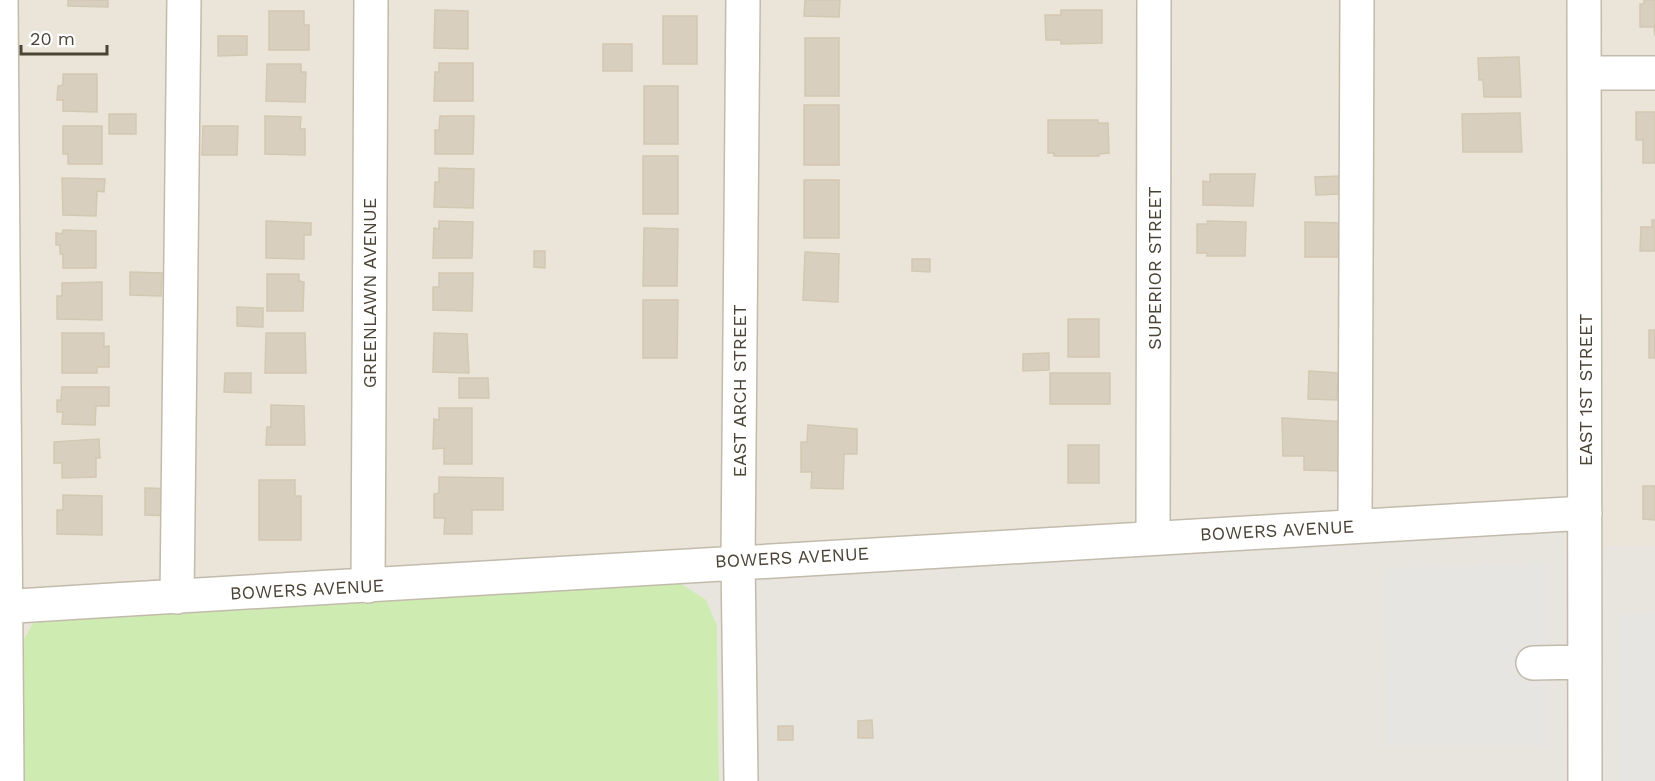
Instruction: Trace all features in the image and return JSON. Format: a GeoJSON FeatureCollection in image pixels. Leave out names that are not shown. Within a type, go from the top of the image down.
{"type":"FeatureCollection","features":[{"type":"Feature","properties":{"kind":"street"},"geometry":{"type":"LineString","coordinates":[[1,0],[3,607],[7,781]]}},
{"type":"Feature","properties":{"kind":"street"},"geometry":{"type":"LineString","coordinates":[[177,597],[184,0]]}},
{"type":"Feature","properties":{"kind":"street","name":"GREENLAWN AVENUE"},"geometry":{"type":"LineString","coordinates":[[368,586],[371,0]]}},
{"type":"Feature","properties":{"kind":"street","name":"EAST ARCH STREET"},"geometry":{"type":"LineString","coordinates":[[741,781],[738,560],[742,0]]}},
{"type":"Feature","properties":{"kind":"street","name":"SUPERIOR STREET"},"geometry":{"type":"LineString","coordinates":[[1153,536],[1154,0]]}},
{"type":"Feature","properties":{"kind":"street"},"geometry":{"type":"LineString","coordinates":[[1355,526],[1357,0]]}},
{"type":"Feature","properties":{"kind":"street","name":"EAST 1ST STREET"},"geometry":{"type":"LineString","coordinates":[[1584,0],[1585,781]]}},
{"type":"Feature","properties":{"kind":"street"},"geometry":{"type":"LineString","coordinates":[[1584,73],[1655,73]]}},
{"type":"Feature","properties":{"kind":"street","name":"BOWERS AVENUE"},"geometry":{"type":"LineString","coordinates":[[3,607],[368,586],[738,560],[1585,513]]}},
{"type":"Feature","properties":{"kind":"street"},"geometry":{"type":"LineString","coordinates":[[1533,663],[1585,663]]}},
{"type":"Feature","properties":{"kind":"shaded area"},"geometry":{"type":"Polygon","coordinates":[[[0,0],[1655,0],[1655,546],[1565,546],[1565,530],[672,578],[23,642],[24,781],[0,781],[0,0]]]}},
{"type":"Feature","properties":{"kind":"shaded area"},"geometry":{"type":"Polygon","coordinates":[[[1566,530],[1566,546],[1655,546],[1655,781],[719,781],[717,626],[672,578],[1566,530]]]}},
{"type":"Feature","properties":{"kind":"shaded area"},"geometry":{"type":"Polygon","coordinates":[[[1549,561],[1548,746],[1386,747],[1384,569],[1549,561]]]}},
{"type":"Feature","properties":{"kind":"shaded area"},"geometry":{"type":"Polygon","coordinates":[[[1655,612],[1655,781],[1618,781],[1618,613],[1655,612]]]}},
{"type":"Feature","properties":{"kind":"green space"},"geometry":{"type":"Polygon","coordinates":[[[672,578],[706,600],[717,626],[719,781],[24,781],[23,641],[37,616],[672,578]]]}},
{"type":"Feature","properties":{"kind":"building"},"geometry":{"type":"Polygon","coordinates":[[[68,0],[108,0],[108,7],[68,6],[68,0]]]}},
{"type":"Feature","properties":{"kind":"building"},"geometry":{"type":"Polygon","coordinates":[[[805,0],[840,0],[839,17],[804,16],[805,0]]]}},
{"type":"Feature","properties":{"kind":"building"},"geometry":{"type":"Polygon","coordinates":[[[1644,0],[1655,0],[1655,36],[1654,27],[1640,27],[1640,4],[1644,4],[1644,0]]]}},
{"type":"Feature","properties":{"kind":"building"},"geometry":{"type":"Polygon","coordinates":[[[435,10],[468,11],[468,49],[434,48],[435,10]]]}},
{"type":"Feature","properties":{"kind":"building"},"geometry":{"type":"Polygon","coordinates":[[[1061,10],[1102,10],[1102,43],[1061,44],[1061,40],[1046,40],[1045,15],[1061,15],[1061,10]]]}},
{"type":"Feature","properties":{"kind":"building"},"geometry":{"type":"Polygon","coordinates":[[[269,11],[304,11],[304,25],[309,25],[309,50],[269,50],[269,11]]]}},
{"type":"Feature","properties":{"kind":"building"},"geometry":{"type":"Polygon","coordinates":[[[663,16],[697,16],[697,64],[663,64],[663,16]]]}},
{"type":"Feature","properties":{"kind":"building"},"geometry":{"type":"Polygon","coordinates":[[[218,36],[247,36],[247,55],[218,56],[218,36]]]}},
{"type":"Feature","properties":{"kind":"building"},"geometry":{"type":"Polygon","coordinates":[[[805,38],[839,38],[839,96],[805,96],[805,38]]]}},
{"type":"Feature","properties":{"kind":"building"},"geometry":{"type":"Polygon","coordinates":[[[603,44],[632,44],[632,71],[603,71],[603,44]]]}},
{"type":"Feature","properties":{"kind":"building"},"geometry":{"type":"Polygon","coordinates":[[[1519,57],[1521,97],[1484,97],[1483,80],[1479,80],[1478,58],[1519,57]]]}},
{"type":"Feature","properties":{"kind":"building"},"geometry":{"type":"Polygon","coordinates":[[[439,63],[473,63],[473,101],[434,101],[435,72],[439,72],[439,63]]]}},
{"type":"Feature","properties":{"kind":"building"},"geometry":{"type":"Polygon","coordinates":[[[267,64],[301,64],[301,72],[306,72],[305,102],[266,101],[267,64]]]}},
{"type":"Feature","properties":{"kind":"building"},"geometry":{"type":"Polygon","coordinates":[[[63,74],[97,74],[97,112],[63,111],[63,100],[57,100],[58,86],[63,85],[63,74]]]}},
{"type":"Feature","properties":{"kind":"building"},"geometry":{"type":"Polygon","coordinates":[[[644,86],[678,86],[678,144],[644,144],[644,86]]]}},
{"type":"Feature","properties":{"kind":"building"},"geometry":{"type":"Polygon","coordinates":[[[804,105],[839,105],[839,165],[804,165],[804,105]]]}},
{"type":"Feature","properties":{"kind":"building"},"geometry":{"type":"Polygon","coordinates":[[[1636,112],[1655,112],[1655,163],[1643,163],[1643,140],[1636,140],[1636,112]]]}},
{"type":"Feature","properties":{"kind":"building"},"geometry":{"type":"Polygon","coordinates":[[[1520,113],[1522,152],[1463,152],[1462,114],[1520,113]]]}},
{"type":"Feature","properties":{"kind":"building"},"geometry":{"type":"Polygon","coordinates":[[[109,114],[136,114],[136,134],[109,134],[109,114]]]}},
{"type":"Feature","properties":{"kind":"building"},"geometry":{"type":"Polygon","coordinates":[[[265,116],[301,117],[300,129],[305,129],[305,155],[265,154],[265,116]]]}},
{"type":"Feature","properties":{"kind":"building"},"geometry":{"type":"Polygon","coordinates":[[[440,116],[474,116],[473,154],[435,154],[435,130],[439,130],[440,116]]]}},
{"type":"Feature","properties":{"kind":"building"},"geometry":{"type":"Polygon","coordinates":[[[1048,120],[1098,120],[1098,123],[1108,123],[1109,153],[1099,154],[1099,156],[1054,156],[1054,153],[1048,153],[1048,120]]]}},
{"type":"Feature","properties":{"kind":"building"},"geometry":{"type":"Polygon","coordinates":[[[63,126],[102,126],[102,164],[68,164],[68,154],[63,154],[63,126]]]}},
{"type":"Feature","properties":{"kind":"building"},"geometry":{"type":"Polygon","coordinates":[[[203,126],[238,126],[237,155],[202,155],[203,126]]]}},
{"type":"Feature","properties":{"kind":"building"},"geometry":{"type":"Polygon","coordinates":[[[643,156],[678,156],[678,214],[643,214],[643,156]]]}},
{"type":"Feature","properties":{"kind":"building"},"geometry":{"type":"Polygon","coordinates":[[[439,168],[474,169],[473,208],[434,207],[435,182],[439,182],[439,168]]]}},
{"type":"Feature","properties":{"kind":"building"},"geometry":{"type":"Polygon","coordinates":[[[1210,174],[1255,174],[1253,206],[1203,205],[1203,181],[1210,182],[1210,174]]]}},
{"type":"Feature","properties":{"kind":"building"},"geometry":{"type":"Polygon","coordinates":[[[1340,176],[1340,194],[1316,195],[1315,177],[1340,176]]]}},
{"type":"Feature","properties":{"kind":"building"},"geometry":{"type":"Polygon","coordinates":[[[62,178],[105,179],[104,192],[97,191],[96,216],[63,215],[62,178]]]}},
{"type":"Feature","properties":{"kind":"building"},"geometry":{"type":"Polygon","coordinates":[[[804,180],[839,180],[839,238],[804,238],[804,180]]]}},
{"type":"Feature","properties":{"kind":"building"},"geometry":{"type":"Polygon","coordinates":[[[1652,220],[1655,220],[1655,251],[1640,251],[1641,227],[1652,227],[1652,220]]]}},
{"type":"Feature","properties":{"kind":"building"},"geometry":{"type":"Polygon","coordinates":[[[266,221],[311,223],[311,235],[304,235],[304,259],[266,258],[266,221]]]}},
{"type":"Feature","properties":{"kind":"building"},"geometry":{"type":"Polygon","coordinates":[[[439,221],[473,222],[472,258],[433,258],[434,228],[439,229],[439,221]]]}},
{"type":"Feature","properties":{"kind":"building"},"geometry":{"type":"Polygon","coordinates":[[[1207,221],[1246,222],[1245,256],[1207,256],[1207,253],[1197,253],[1197,224],[1208,224],[1207,221]]]}},
{"type":"Feature","properties":{"kind":"building"},"geometry":{"type":"Polygon","coordinates":[[[1305,222],[1341,223],[1341,257],[1305,257],[1305,222]]]}},
{"type":"Feature","properties":{"kind":"building"},"geometry":{"type":"Polygon","coordinates":[[[644,228],[678,229],[677,286],[643,286],[644,228]]]}},
{"type":"Feature","properties":{"kind":"building"},"geometry":{"type":"Polygon","coordinates":[[[63,230],[96,231],[96,268],[63,268],[63,254],[60,254],[60,245],[56,245],[56,233],[62,234],[63,230]]]}},
{"type":"Feature","properties":{"kind":"building"},"geometry":{"type":"Polygon","coordinates":[[[534,251],[545,251],[545,268],[534,267],[534,251]]]}},
{"type":"Feature","properties":{"kind":"building"},"geometry":{"type":"Polygon","coordinates":[[[805,252],[839,254],[838,302],[803,300],[805,252]]]}},
{"type":"Feature","properties":{"kind":"building"},"geometry":{"type":"Polygon","coordinates":[[[912,259],[930,259],[930,272],[912,271],[912,259]]]}},
{"type":"Feature","properties":{"kind":"building"},"geometry":{"type":"Polygon","coordinates":[[[130,272],[162,273],[161,296],[130,295],[130,272]]]}},
{"type":"Feature","properties":{"kind":"building"},"geometry":{"type":"Polygon","coordinates":[[[439,273],[473,273],[472,311],[433,310],[433,287],[439,287],[439,273]]]}},
{"type":"Feature","properties":{"kind":"building"},"geometry":{"type":"Polygon","coordinates":[[[267,274],[299,274],[299,281],[304,282],[303,311],[267,311],[267,274]]]}},
{"type":"Feature","properties":{"kind":"building"},"geometry":{"type":"Polygon","coordinates":[[[102,282],[102,320],[57,319],[57,296],[62,296],[62,283],[102,282]]]}},
{"type":"Feature","properties":{"kind":"building"},"geometry":{"type":"Polygon","coordinates":[[[643,300],[678,300],[677,358],[643,358],[643,300]]]}},
{"type":"Feature","properties":{"kind":"building"},"geometry":{"type":"Polygon","coordinates":[[[237,307],[263,308],[263,327],[237,326],[237,307]]]}},
{"type":"Feature","properties":{"kind":"building"},"geometry":{"type":"Polygon","coordinates":[[[1068,319],[1099,319],[1099,357],[1068,357],[1068,319]]]}},
{"type":"Feature","properties":{"kind":"building"},"geometry":{"type":"Polygon","coordinates":[[[1649,330],[1655,330],[1655,358],[1649,358],[1649,330]]]}},
{"type":"Feature","properties":{"kind":"building"},"geometry":{"type":"Polygon","coordinates":[[[62,333],[104,333],[104,347],[109,346],[109,367],[97,367],[97,373],[62,373],[62,333]]]}},
{"type":"Feature","properties":{"kind":"building"},"geometry":{"type":"Polygon","coordinates":[[[266,333],[305,333],[306,373],[265,373],[266,333]]]}},
{"type":"Feature","properties":{"kind":"building"},"geometry":{"type":"Polygon","coordinates":[[[434,333],[467,334],[469,373],[433,372],[434,333]]]}},
{"type":"Feature","properties":{"kind":"building"},"geometry":{"type":"Polygon","coordinates":[[[1049,353],[1049,370],[1023,371],[1023,354],[1049,353]]]}},
{"type":"Feature","properties":{"kind":"building"},"geometry":{"type":"Polygon","coordinates":[[[1309,371],[1338,373],[1337,400],[1308,399],[1309,371]]]}},
{"type":"Feature","properties":{"kind":"building"},"geometry":{"type":"Polygon","coordinates":[[[225,373],[251,373],[251,393],[224,392],[225,373]]]}},
{"type":"Feature","properties":{"kind":"building"},"geometry":{"type":"Polygon","coordinates":[[[1050,373],[1110,373],[1110,404],[1050,404],[1050,373]]]}},
{"type":"Feature","properties":{"kind":"building"},"geometry":{"type":"Polygon","coordinates":[[[459,378],[488,378],[489,398],[459,398],[459,378]]]}},
{"type":"Feature","properties":{"kind":"building"},"geometry":{"type":"Polygon","coordinates":[[[62,387],[109,387],[109,406],[96,406],[95,425],[62,424],[63,412],[57,412],[57,400],[61,400],[62,387]]]}},
{"type":"Feature","properties":{"kind":"building"},"geometry":{"type":"Polygon","coordinates":[[[271,405],[304,406],[305,445],[266,445],[267,427],[271,427],[271,405]]]}},
{"type":"Feature","properties":{"kind":"building"},"geometry":{"type":"Polygon","coordinates":[[[439,408],[472,408],[472,464],[444,464],[444,448],[433,449],[434,419],[439,420],[439,408]]]}},
{"type":"Feature","properties":{"kind":"building"},"geometry":{"type":"Polygon","coordinates":[[[1282,418],[1347,422],[1346,471],[1304,470],[1304,456],[1283,456],[1282,418]]]}},
{"type":"Feature","properties":{"kind":"building"},"geometry":{"type":"Polygon","coordinates":[[[808,425],[857,429],[857,454],[844,454],[843,489],[811,488],[812,472],[801,472],[801,442],[807,442],[808,425]]]}},
{"type":"Feature","properties":{"kind":"building"},"geometry":{"type":"Polygon","coordinates":[[[99,439],[100,458],[96,458],[96,477],[62,478],[62,463],[54,463],[54,442],[99,439]]]}},
{"type":"Feature","properties":{"kind":"building"},"geometry":{"type":"Polygon","coordinates":[[[1068,445],[1099,445],[1099,483],[1068,483],[1068,445]]]}},
{"type":"Feature","properties":{"kind":"building"},"geometry":{"type":"Polygon","coordinates":[[[439,477],[503,478],[503,510],[472,510],[472,534],[444,534],[445,518],[434,518],[434,494],[439,493],[439,477]]]}},
{"type":"Feature","properties":{"kind":"building"},"geometry":{"type":"Polygon","coordinates":[[[259,480],[295,480],[295,496],[301,496],[301,540],[259,540],[259,480]]]}},
{"type":"Feature","properties":{"kind":"building"},"geometry":{"type":"Polygon","coordinates":[[[1643,486],[1655,486],[1655,520],[1643,519],[1643,486]]]}},
{"type":"Feature","properties":{"kind":"building"},"geometry":{"type":"Polygon","coordinates":[[[145,488],[176,489],[175,516],[145,515],[145,488]]]}},
{"type":"Feature","properties":{"kind":"building"},"geometry":{"type":"Polygon","coordinates":[[[63,495],[102,496],[102,535],[57,534],[57,510],[63,510],[63,495]]]}},
{"type":"Feature","properties":{"kind":"building"},"geometry":{"type":"Polygon","coordinates":[[[872,720],[873,738],[858,738],[858,721],[872,720]]]}},
{"type":"Feature","properties":{"kind":"building"},"geometry":{"type":"Polygon","coordinates":[[[778,726],[793,726],[793,740],[778,740],[778,726]]]}}]}
